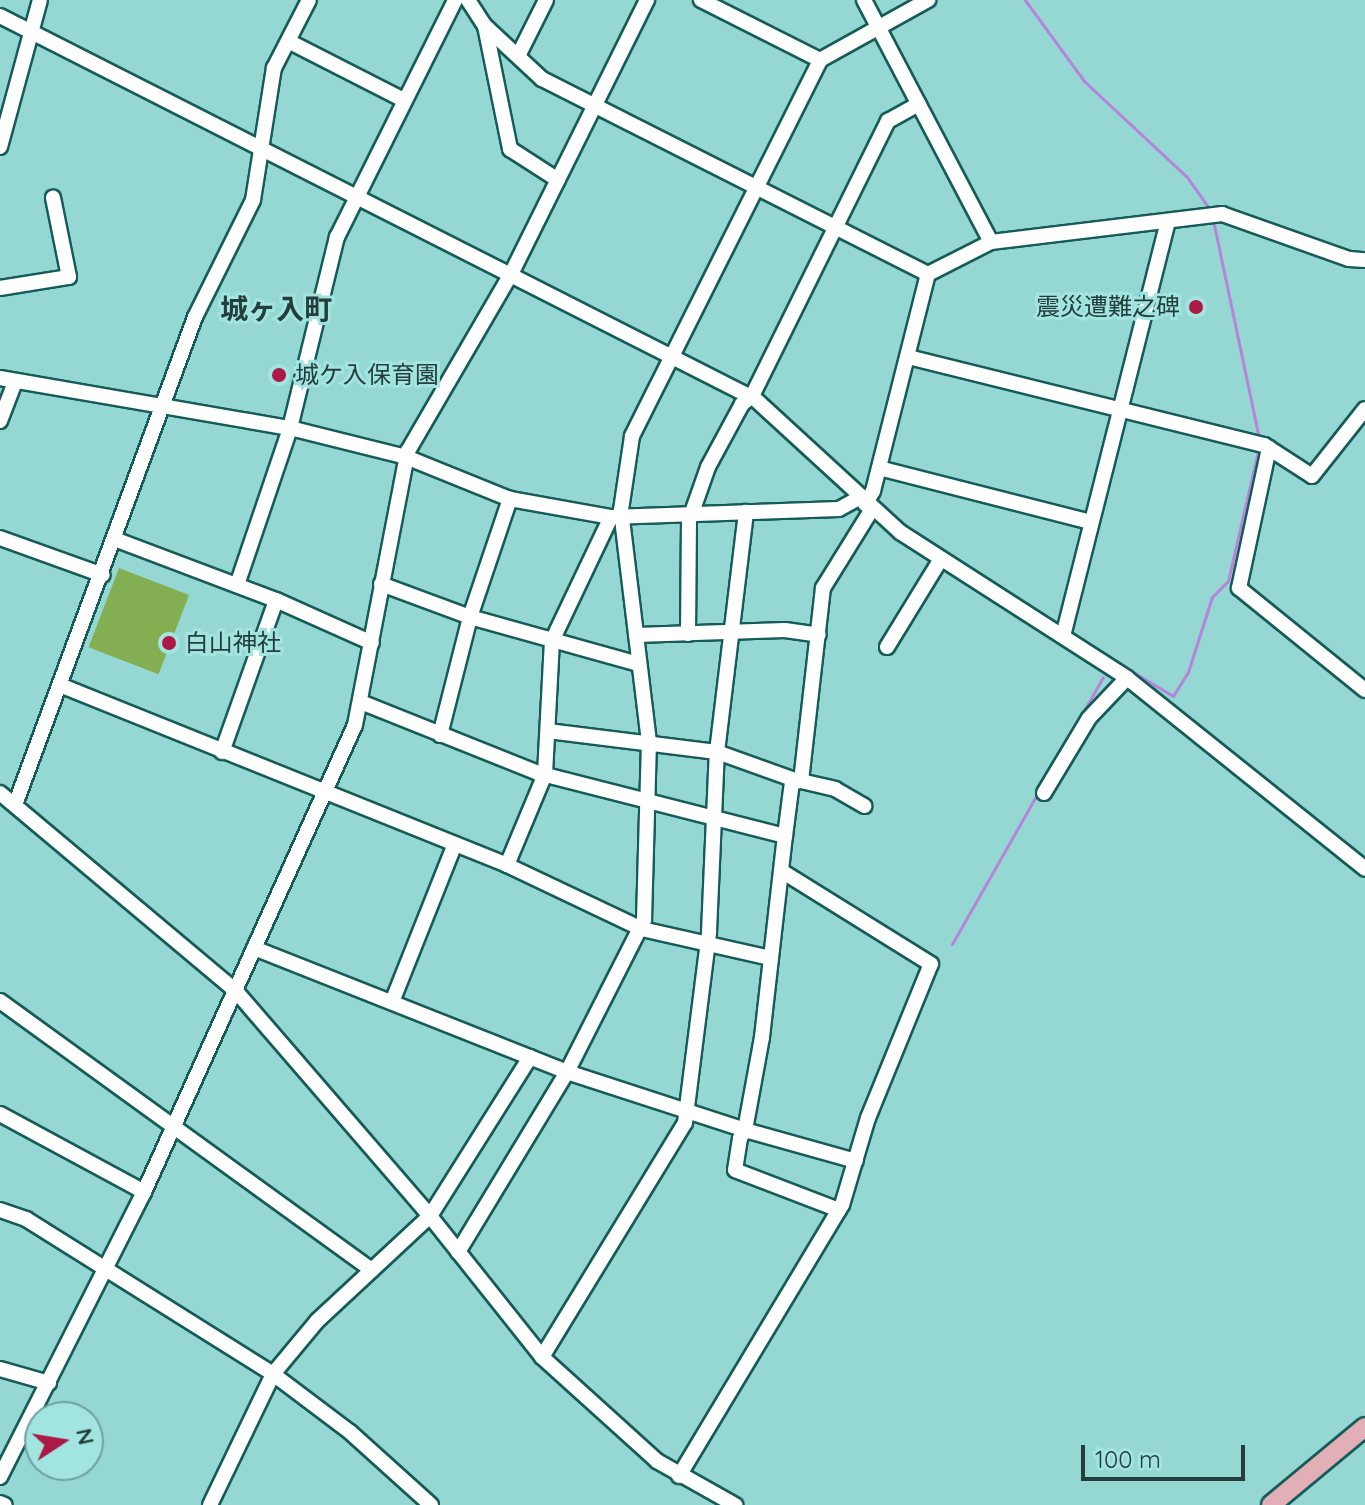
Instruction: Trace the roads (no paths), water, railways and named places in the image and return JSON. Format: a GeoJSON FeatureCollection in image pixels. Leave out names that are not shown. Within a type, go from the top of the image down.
{"type":"FeatureCollection","features":[{"type":"Feature","properties":{"kind":"main road"},"geometry":{"type":"LineString","coordinates":[[1271,1505],[1365,1427]]}},
{"type":"Feature","properties":{"kind":"street"},"geometry":{"type":"LineString","coordinates":[[0,147],[29,31],[40,0]]}},
{"type":"Feature","properties":{"kind":"street"},"geometry":{"type":"LineString","coordinates":[[15,805],[117,540],[201,302],[253,200],[265,148],[270,86],[309,0]]}},
{"type":"Feature","properties":{"kind":"street"},"geometry":{"type":"LineString","coordinates":[[237,585],[290,428],[333,250],[402,99],[455,0]]}},
{"type":"Feature","properties":{"kind":"street"},"geometry":{"type":"LineString","coordinates":[[468,0],[485,26],[519,54],[542,79],[928,274]]}},
{"type":"Feature","properties":{"kind":"street"},"geometry":{"type":"LineString","coordinates":[[519,54],[546,0]]}},
{"type":"Feature","properties":{"kind":"street"},"geometry":{"type":"LineString","coordinates":[[0,1477],[144,1192],[326,792],[363,703],[381,584],[406,457],[512,272],[647,0]]}},
{"type":"Feature","properties":{"kind":"street"},"geometry":{"type":"LineString","coordinates":[[701,0],[820,60]]}},
{"type":"Feature","properties":{"kind":"street"},"geometry":{"type":"LineString","coordinates":[[864,0],[991,242]]}},
{"type":"Feature","properties":{"kind":"street"},"geometry":{"type":"LineString","coordinates":[[507,865],[545,774],[552,641],[617,517],[632,436],[820,60],[928,0]]}},
{"type":"Feature","properties":{"kind":"street"},"geometry":{"type":"LineString","coordinates":[[0,16],[673,353],[752,396],[865,504],[941,559],[1127,678],[1365,869]]}},
{"type":"Feature","properties":{"kind":"street"},"geometry":{"type":"LineString","coordinates":[[485,26],[510,149],[558,180]]}},
{"type":"Feature","properties":{"kind":"street"},"geometry":{"type":"LineString","coordinates":[[290,42],[402,99]]}},
{"type":"Feature","properties":{"kind":"street"},"geometry":{"type":"LineString","coordinates":[[688,634],[692,515],[708,467],[742,404],[752,396],[888,121],[919,104]]}},
{"type":"Feature","properties":{"kind":"street"},"geometry":{"type":"LineString","coordinates":[[0,288],[69,277],[53,198]]}},
{"type":"Feature","properties":{"kind":"street"},"geometry":{"type":"LineString","coordinates":[[839,1210],[735,1170],[733,1161],[745,1130],[783,872],[785,836],[798,781],[823,588],[865,504],[879,468],[928,274],[991,242],[1167,224],[1212,216],[1349,259],[1365,260]]}},
{"type":"Feature","properties":{"kind":"street"},"geometry":{"type":"LineString","coordinates":[[1063,636],[1167,224]]}},
{"type":"Feature","properties":{"kind":"street"},"geometry":{"type":"LineString","coordinates":[[908,357],[1263,445],[1312,476],[1365,409]]}},
{"type":"Feature","properties":{"kind":"street"},"geometry":{"type":"LineString","coordinates":[[0,421],[8,380],[290,428],[406,457],[510,499],[617,517],[839,509],[865,504]]}},
{"type":"Feature","properties":{"kind":"street"},"geometry":{"type":"LineString","coordinates":[[1263,445],[1239,588],[1365,690]]}},
{"type":"Feature","properties":{"kind":"street"},"geometry":{"type":"LineString","coordinates":[[879,468],[1091,522]]}},
{"type":"Feature","properties":{"kind":"street"},"geometry":{"type":"LineString","coordinates":[[440,735],[470,617],[510,499]]}},
{"type":"Feature","properties":{"kind":"street"},"geometry":{"type":"LineString","coordinates":[[542,1357],[687,1114],[708,942],[717,752],[734,632],[746,512]]}},
{"type":"Feature","properties":{"kind":"street"},"geometry":{"type":"LineString","coordinates":[[458,1252],[567,1072],[642,929],[649,742],[617,517]]}},
{"type":"Feature","properties":{"kind":"street"},"geometry":{"type":"LineString","coordinates":[[0,538],[103,575]]}},
{"type":"Feature","properties":{"kind":"street"},"geometry":{"type":"LineString","coordinates":[[117,540],[276,600],[372,643]]}},
{"type":"Feature","properties":{"kind":"street"},"geometry":{"type":"LineString","coordinates":[[887,647],[941,559]]}},
{"type":"Feature","properties":{"kind":"street"},"geometry":{"type":"LineString","coordinates":[[381,584],[470,617],[638,664]]}},
{"type":"Feature","properties":{"kind":"street"},"geometry":{"type":"LineString","coordinates":[[222,752],[276,600]]}},
{"type":"Feature","properties":{"kind":"street"},"geometry":{"type":"LineString","coordinates":[[636,635],[734,632],[819,635]]}},
{"type":"Feature","properties":{"kind":"street"},"geometry":{"type":"LineString","coordinates":[[1044,793],[1089,718],[1127,678]]}},
{"type":"Feature","properties":{"kind":"street"},"geometry":{"type":"LineString","coordinates":[[60,685],[507,865],[642,929],[771,958]]}},
{"type":"Feature","properties":{"kind":"street"},"geometry":{"type":"LineString","coordinates":[[363,703],[545,774],[785,836]]}},
{"type":"Feature","properties":{"kind":"street"},"geometry":{"type":"LineString","coordinates":[[548,731],[717,752],[798,781],[835,789],[865,806]]}},
{"type":"Feature","properties":{"kind":"street"},"geometry":{"type":"LineString","coordinates":[[0,793],[235,990],[430,1216],[542,1357],[643,1450],[679,1476],[735,1505]]}},
{"type":"Feature","properties":{"kind":"street"},"geometry":{"type":"LineString","coordinates":[[392,1002],[455,844]]}},
{"type":"Feature","properties":{"kind":"street"},"geometry":{"type":"LineString","coordinates":[[679,1476],[839,1210],[931,964],[783,872]]}},
{"type":"Feature","properties":{"kind":"street"},"geometry":{"type":"LineString","coordinates":[[254,948],[567,1072],[687,1114],[856,1161]]}},
{"type":"Feature","properties":{"kind":"street"},"geometry":{"type":"LineString","coordinates":[[0,1001],[372,1270]]}},
{"type":"Feature","properties":{"kind":"street"},"geometry":{"type":"LineString","coordinates":[[210,1505],[273,1374],[317,1321],[430,1216],[530,1057]]}},
{"type":"Feature","properties":{"kind":"street"},"geometry":{"type":"LineString","coordinates":[[0,1114],[144,1192]]}},
{"type":"Feature","properties":{"kind":"street"},"geometry":{"type":"LineString","coordinates":[[0,1210],[26,1219],[273,1374],[350,1432],[431,1505]]}},
{"type":"Feature","properties":{"kind":"street"},"geometry":{"type":"LineString","coordinates":[[0,1369],[49,1383]]}},
{"type":"Feature","properties":{"kind":"waterway"},"geometry":{"type":"LineString","coordinates":[[1025,0],[1084,81],[1187,177],[1209,209]]}},
{"type":"Feature","properties":{"kind":"waterway"},"geometry":{"type":"LineString","coordinates":[[1213,220],[1259,439]]}},
{"type":"Feature","properties":{"kind":"waterway"},"geometry":{"type":"LineString","coordinates":[[1113,660],[1173,696],[1188,672],[1212,597],[1228,581],[1259,447]]}},
{"type":"Feature","properties":{"kind":"waterway"},"geometry":{"type":"LineString","coordinates":[[1064,746],[1103,677]]}},
{"type":"Feature","properties":{"kind":"waterway"},"geometry":{"type":"LineString","coordinates":[[952,944],[1039,791]]}},
{"type":"Feature","properties":{"kind":"place","name":"震災遭難之碑"},"geometry":{"type":"Point","coordinates":[1196,307]}},
{"type":"Feature","properties":{"kind":"place","name":"城ケ入保育園"},"geometry":{"type":"Point","coordinates":[279,375]}},
{"type":"Feature","properties":{"kind":"place","name":"白山神社"},"geometry":{"type":"Point","coordinates":[169,643]}},
{"type":"Feature","properties":{"kind":"district","name":"城ヶ入町"},"geometry":{"type":"Point","coordinates":[276,309]}}]}
